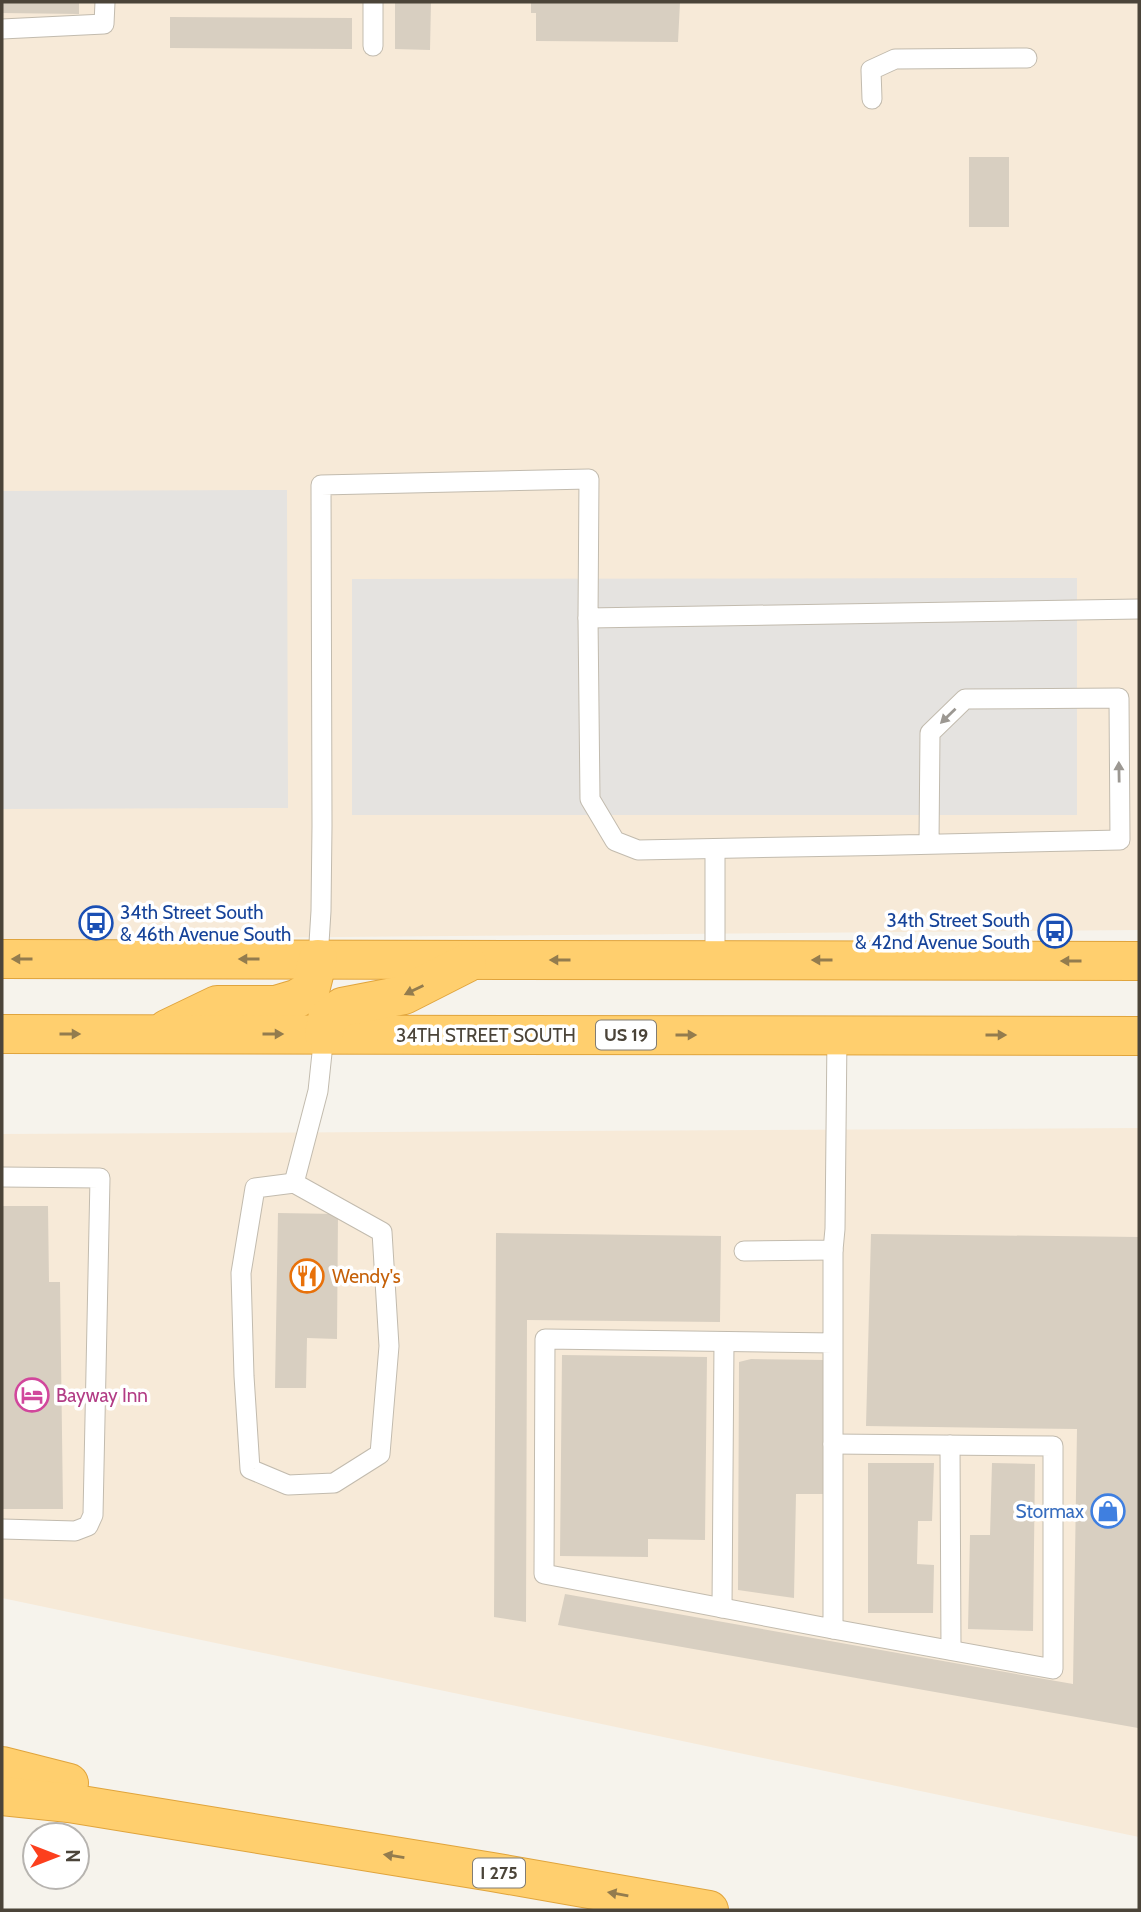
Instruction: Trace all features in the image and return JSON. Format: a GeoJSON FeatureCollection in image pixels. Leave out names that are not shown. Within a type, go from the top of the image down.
{"type":"FeatureCollection","features":[{"type":"Feature","properties":{"kind":"highway"},"geometry":{"type":"LineString","coordinates":[[2,959],[1139,961]]}},
{"type":"Feature","properties":{"kind":"highway"},"geometry":{"type":"LineString","coordinates":[[156,1034],[217,1005],[276,1004],[296,999],[310,991],[318,959]]}},
{"type":"Feature","properties":{"kind":"highway"},"geometry":{"type":"LineString","coordinates":[[324,1034],[327,1019],[342,1006],[404,995],[475,959]]}},
{"type":"Feature","properties":{"kind":"highway","name":"34TH STREET SOUTH"},"geometry":{"type":"LineString","coordinates":[[2,1034],[1139,1035]]}},
{"type":"Feature","properties":{"kind":"highway"},"geometry":{"type":"LineString","coordinates":[[2,1766],[288,1839]]}},
{"type":"Feature","properties":{"kind":"highway","name":"I 275"},"geometry":{"type":"LineString","coordinates":[[2,1796],[69,1803],[709,1910]]}},
{"type":"Feature","properties":{"kind":"lane"},"geometry":{"type":"LineString","coordinates":[[2,29],[104,24],[105,2]]}},
{"type":"Feature","properties":{"kind":"lane"},"geometry":{"type":"LineString","coordinates":[[373,2],[373,46]]}},
{"type":"Feature","properties":{"kind":"lane"},"geometry":{"type":"LineString","coordinates":[[872,99],[871,70],[895,59],[1027,58]]}},
{"type":"Feature","properties":{"kind":"lane"},"geometry":{"type":"LineString","coordinates":[[318,959],[322,826],[321,485],[589,479],[590,799],[615,841],[638,850],[715,849],[1120,840],[1119,698],[965,699],[930,733],[929,844]]}},
{"type":"Feature","properties":{"kind":"lane"},"geometry":{"type":"LineString","coordinates":[[588,618],[1139,608]]}},
{"type":"Feature","properties":{"kind":"lane"},"geometry":{"type":"LineString","coordinates":[[715,849],[715,960]]}},
{"type":"Feature","properties":{"kind":"lane"},"geometry":{"type":"LineString","coordinates":[[294,1182],[318,1091],[324,1034]]}},
{"type":"Feature","properties":{"kind":"lane"},"geometry":{"type":"LineString","coordinates":[[833,1629],[833,1250],[837,1035]]}},
{"type":"Feature","properties":{"kind":"lane"},"geometry":{"type":"LineString","coordinates":[[2,1177],[100,1178],[93,1515],[88,1526],[75,1531],[2,1529]]}},
{"type":"Feature","properties":{"kind":"lane"},"geometry":{"type":"LineString","coordinates":[[294,1182],[382,1232],[389,1346],[380,1454],[334,1483],[288,1485],[250,1469],[241,1273],[255,1188],[294,1182]]}},
{"type":"Feature","properties":{"kind":"lane"},"geometry":{"type":"LineString","coordinates":[[744,1251],[833,1250]]}},
{"type":"Feature","properties":{"kind":"lane"},"geometry":{"type":"LineString","coordinates":[[833,1343],[545,1339],[544,1574],[1053,1669],[1053,1446],[833,1444]]}},
{"type":"Feature","properties":{"kind":"lane"},"geometry":{"type":"LineString","coordinates":[[722,1608],[724,1342]]}},
{"type":"Feature","properties":{"kind":"lane"},"geometry":{"type":"LineString","coordinates":[[950,1445],[951,1650]]}},
{"type":"Feature","properties":{"kind":"shaded area"},"geometry":{"type":"Polygon","coordinates":[[[2,2],[1139,2],[1139,930],[2,940],[2,2]]]}},
{"type":"Feature","properties":{"kind":"shaded area"},"geometry":{"type":"Polygon","coordinates":[[[287,490],[288,808],[2,809],[2,491],[287,490]]]}},
{"type":"Feature","properties":{"kind":"shaded area"},"geometry":{"type":"Polygon","coordinates":[[[1077,578],[1077,815],[352,815],[352,579],[1077,578]]]}},
{"type":"Feature","properties":{"kind":"shaded area"},"geometry":{"type":"Polygon","coordinates":[[[1139,1128],[1139,1837],[2,1598],[2,1134],[1139,1128]]]}},
{"type":"Feature","properties":{"kind":"building"},"geometry":{"type":"Polygon","coordinates":[[[2,2],[79,2],[79,14],[2,13],[2,2]]]}},
{"type":"Feature","properties":{"kind":"building"},"geometry":{"type":"Polygon","coordinates":[[[395,2],[431,2],[430,50],[395,49],[395,2]]]}},
{"type":"Feature","properties":{"kind":"building"},"geometry":{"type":"Polygon","coordinates":[[[531,2],[680,2],[678,42],[536,41],[536,13],[531,13],[531,2]]]}},
{"type":"Feature","properties":{"kind":"building"},"geometry":{"type":"Polygon","coordinates":[[[170,17],[352,18],[352,49],[170,48],[170,17]]]}},
{"type":"Feature","properties":{"kind":"building"},"geometry":{"type":"Polygon","coordinates":[[[969,157],[1009,157],[1009,227],[969,227],[969,157]]]}},
{"type":"Feature","properties":{"kind":"building","name":"Bayway Inn"},"geometry":{"type":"Polygon","coordinates":[[[2,1206],[48,1206],[49,1282],[60,1282],[63,1509],[2,1509],[2,1206]]]}},
{"type":"Feature","properties":{"kind":"building","name":"Wendy's"},"geometry":{"type":"Polygon","coordinates":[[[278,1213],[338,1214],[337,1339],[307,1338],[306,1388],[275,1388],[278,1213]]]}},
{"type":"Feature","properties":{"kind":"building"},"geometry":{"type":"Polygon","coordinates":[[[496,1233],[721,1236],[720,1322],[527,1320],[526,1622],[494,1617],[496,1233]]]}},
{"type":"Feature","properties":{"kind":"building","name":"Stormax"},"geometry":{"type":"Polygon","coordinates":[[[871,1234],[1139,1237],[1138,1728],[558,1625],[565,1594],[1073,1684],[1077,1429],[866,1426],[871,1234]]]}},
{"type":"Feature","properties":{"kind":"building"},"geometry":{"type":"Polygon","coordinates":[[[562,1355],[707,1357],[705,1540],[648,1539],[648,1557],[560,1556],[562,1355]]]}},
{"type":"Feature","properties":{"kind":"building"},"geometry":{"type":"Polygon","coordinates":[[[751,1359],[826,1360],[824,1494],[796,1494],[794,1598],[738,1590],[739,1362],[751,1359]]]}},
{"type":"Feature","properties":{"kind":"building"},"geometry":{"type":"Polygon","coordinates":[[[868,1463],[934,1463],[932,1521],[918,1521],[917,1564],[934,1565],[933,1613],[868,1613],[868,1463]]]}},
{"type":"Feature","properties":{"kind":"building","name":"Stormax"},"geometry":{"type":"Polygon","coordinates":[[[992,1463],[1035,1464],[1033,1631],[968,1629],[970,1535],[990,1535],[992,1463]]]}},
{"type":"Feature","properties":{"kind":"place","name":"34th Street South & 46th Avenue South"},"geometry":{"type":"Point","coordinates":[96,923]}},
{"type":"Feature","properties":{"kind":"place","name":"34th Street South & 42nd Avenue South"},"geometry":{"type":"Point","coordinates":[1055,931]}},
{"type":"Feature","properties":{"kind":"place","name":"Wendy's"},"geometry":{"type":"Point","coordinates":[307,1276]}},
{"type":"Feature","properties":{"kind":"place","name":"Bayway Inn"},"geometry":{"type":"Point","coordinates":[32,1395]}},
{"type":"Feature","properties":{"kind":"place","name":"Stormax"},"geometry":{"type":"Point","coordinates":[1108,1511]}}]}
